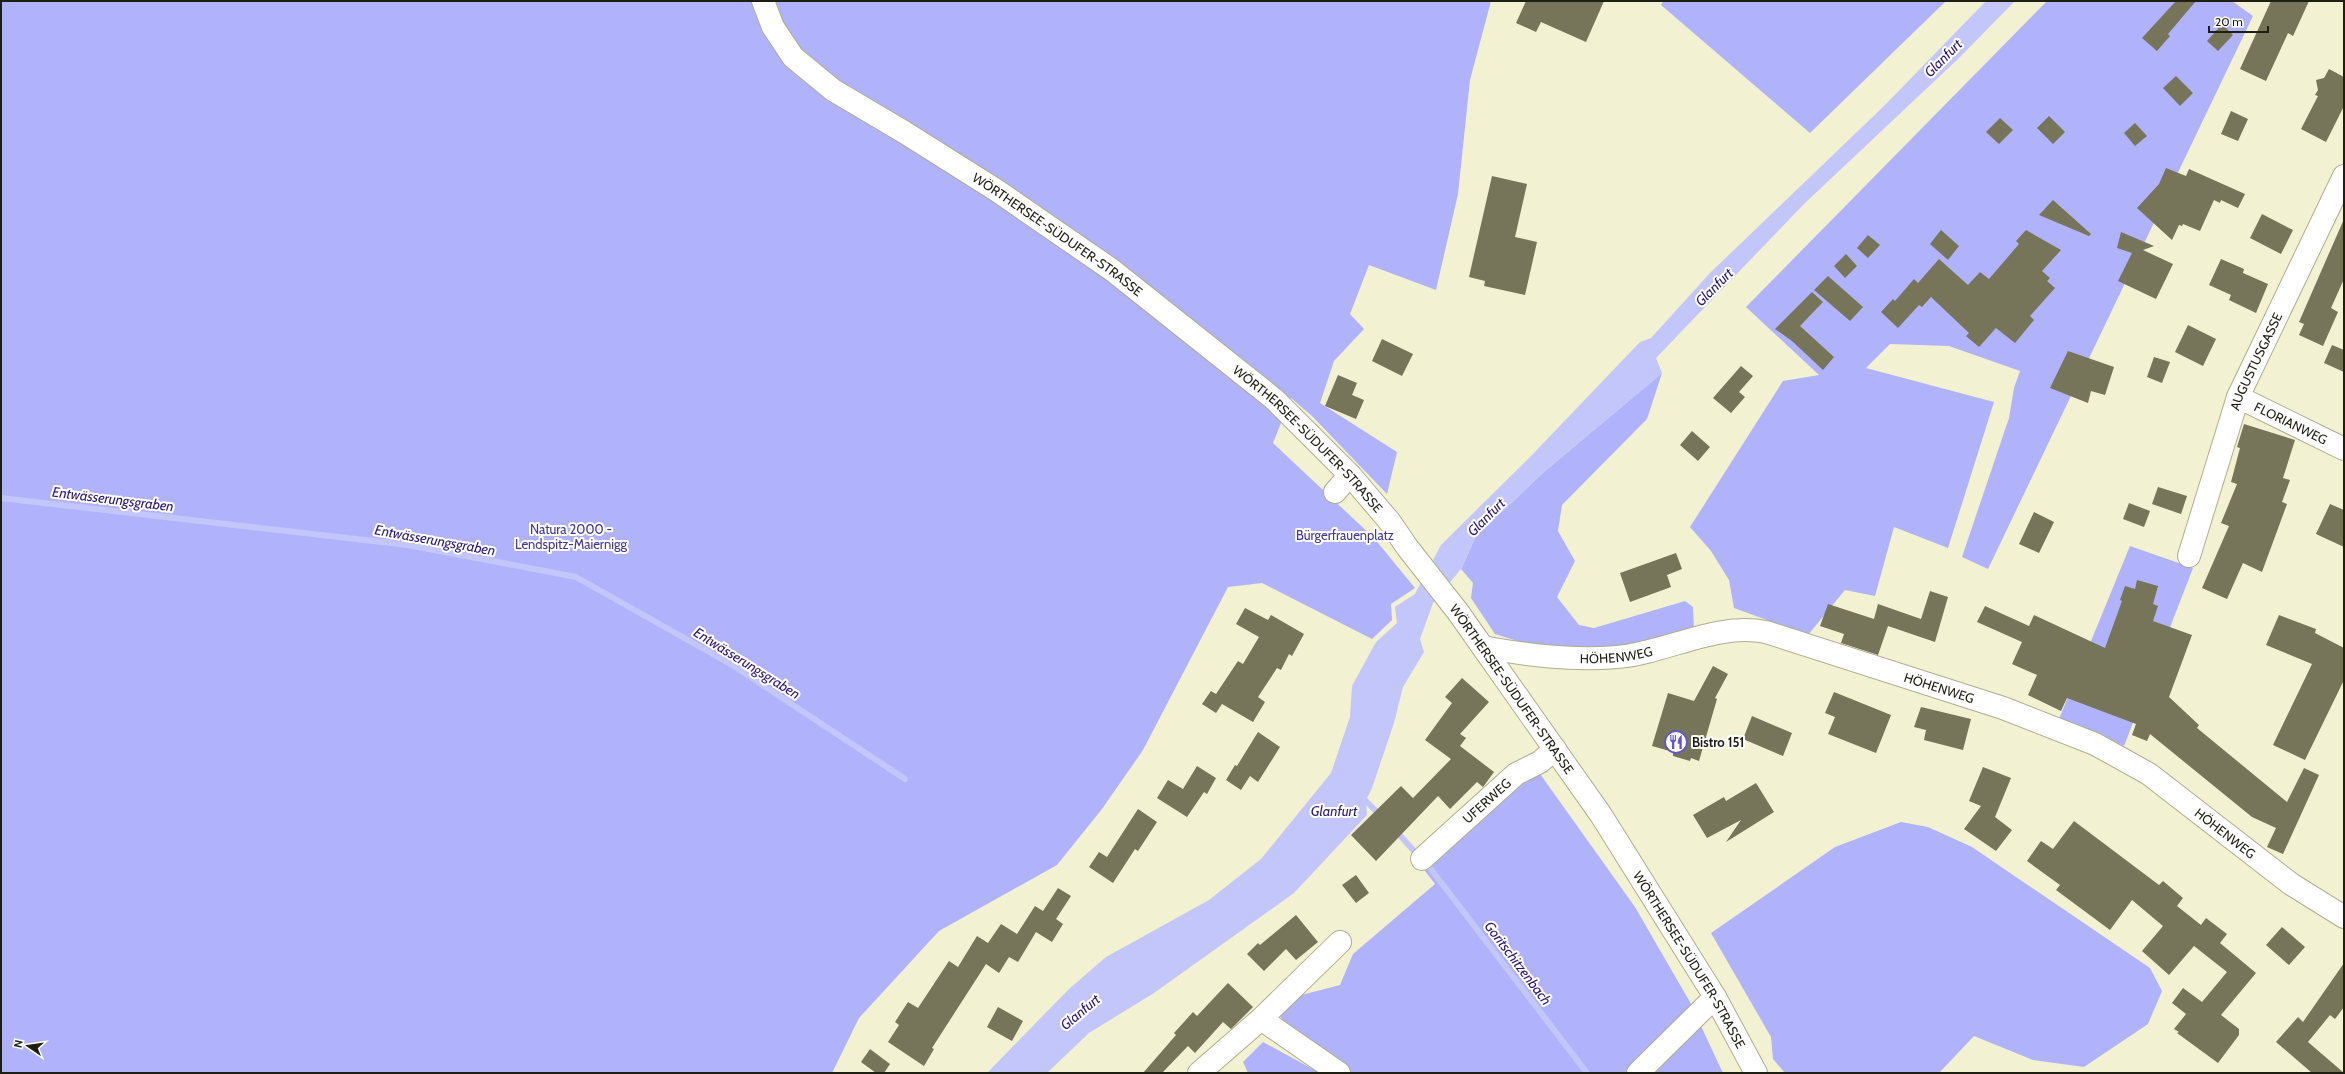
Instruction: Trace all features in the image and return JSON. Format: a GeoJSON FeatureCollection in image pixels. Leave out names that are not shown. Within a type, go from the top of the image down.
{"type":"FeatureCollection","features":[{"type":"Feature","properties":{"kind":"street","name":"WÖRTHERSEE-SÜDUFER-STRASSE"},"geometry":{"type":"LineString","coordinates":[[762,1],[773,27],[793,57],[833,90],[904,132],[996,190],[1112,270],[1274,399],[1350,475],[1390,522],[1458,612],[1555,749],[1642,879],[1715,997],[1756,1073]]}},
{"type":"Feature","properties":{"kind":"street","name":"AUGUSTUSGASSE"},"geometry":{"type":"LineString","coordinates":[[2189,556],[2238,397],[2344,176]]}},
{"type":"Feature","properties":{"kind":"street","name":"FLORIANWEG"},"geometry":{"type":"LineString","coordinates":[[2238,397],[2344,449]]}},
{"type":"Feature","properties":{"kind":"street"},"geometry":{"type":"LineString","coordinates":[[1335,492],[1350,475]]}},
{"type":"Feature","properties":{"kind":"street","name":"HÖHENWEG"},"geometry":{"type":"LineString","coordinates":[[1483,647],[1532,656],[1618,657],[1738,629],[1766,632],[2003,708],[2095,744],[2149,774],[2291,884],[2344,916]]}},
{"type":"Feature","properties":{"kind":"street","name":"UFERWEG"},"geometry":{"type":"LineString","coordinates":[[1422,860],[1516,774],[1540,762],[1555,749]]}},
{"type":"Feature","properties":{"kind":"street"},"geometry":{"type":"LineString","coordinates":[[1199,1073],[1261,1019],[1340,942]]}},
{"type":"Feature","properties":{"kind":"street"},"geometry":{"type":"LineString","coordinates":[[1638,1073],[1715,997]]}},
{"type":"Feature","properties":{"kind":"street"},"geometry":{"type":"LineString","coordinates":[[1261,1019],[1339,1073]]}},
{"type":"Feature","properties":{"kind":"green space","name":"Natura 2000 - Lendspitz-Maiernigg"},"geometry":{"type":"Polygon","coordinates":[[[1,1],[1491,1],[1470,80],[1458,194],[1436,290],[1369,265],[1350,314],[1364,329],[1334,361],[1320,403],[1397,452],[1387,494],[1312,416],[1291,398],[1273,443],[1374,538],[1415,588],[1391,604],[1392,620],[1372,639],[1262,583],[1228,587],[1143,750],[1102,809],[1057,865],[939,931],[859,1018],[832,1073],[1,1073],[1,1]]]}},
{"type":"Feature","properties":{"kind":"green space"},"geometry":{"type":"Polygon","coordinates":[[[1663,1],[1946,1],[1810,133],[1661,5],[1663,1]]]}},
{"type":"Feature","properties":{"kind":"green space"},"geometry":{"type":"Polygon","coordinates":[[[2047,1],[2232,1],[2253,16],[1988,569],[1962,557],[2009,418],[2014,388],[2020,371],[1949,346],[1890,344],[1866,368],[1994,402],[1948,548],[1894,527],[1875,596],[1845,590],[1808,635],[1734,608],[1729,580],[1711,551],[1690,527],[1783,381],[1819,375],[1746,307],[2047,1]]]}},
{"type":"Feature","properties":{"kind":"green space"},"geometry":{"type":"Polygon","coordinates":[[[1662,373],[1647,419],[1562,505],[1558,531],[1575,561],[1557,597],[1579,625],[1594,628],[1685,601],[1693,607],[1694,631],[1618,650],[1533,646],[1495,634],[1471,598],[1473,583],[1461,569],[1476,536],[1545,471],[1662,373]]]}},
{"type":"Feature","properties":{"kind":"green space"},"geometry":{"type":"Polygon","coordinates":[[[2130,546],[2193,568],[2124,746],[2059,719],[2130,546]]]}},
{"type":"Feature","properties":{"kind":"green space"},"geometry":{"type":"Polygon","coordinates":[[[1538,771],[1635,907],[1694,1009],[1626,1073],[1350,1073],[1290,1031],[1277,1011],[1290,998],[1340,985],[1353,954],[1435,884],[1422,867],[1522,779],[1538,771]]]}},
{"type":"Feature","properties":{"kind":"green space"},"geometry":{"type":"Polygon","coordinates":[[[1901,822],[1928,827],[1972,847],[2150,968],[2162,991],[2148,1024],[2084,1067],[2033,1060],[1974,1036],[1939,1073],[1785,1073],[1773,1059],[1771,1037],[1711,933],[1835,847],[1901,822]]]}},
{"type":"Feature","properties":{"kind":"green space"},"geometry":{"type":"Polygon","coordinates":[[[1700,1024],[1723,1073],[1648,1073],[1700,1024]]]}},
{"type":"Feature","properties":{"kind":"green space"},"geometry":{"type":"Polygon","coordinates":[[[1263,1042],[1320,1073],[1248,1073],[1243,1062],[1263,1042]]]}},
{"type":"Feature","properties":{"kind":"water","name":"Glanfurt"},"geometry":{"type":"Polygon","coordinates":[[[1986,1],[2015,1],[1958,59],[1805,203],[1656,358],[1662,373],[1545,471],[1476,536],[1461,569],[1433,603],[1420,639],[1424,652],[1403,687],[1394,723],[1372,788],[1366,800],[1367,815],[1294,893],[1154,993],[1089,1033],[1047,1073],[987,1073],[1069,989],[1106,957],[1209,900],[1261,859],[1331,773],[1350,717],[1352,686],[1376,642],[1397,623],[1395,607],[1415,594],[1441,545],[1532,455],[1640,342],[1651,338],[1710,273],[1885,105],[1986,1]]]}},
{"type":"Feature","properties":{"kind":"building"},"geometry":{"type":"Polygon","coordinates":[[[1526,1],[1604,1],[1586,42],[1541,22],[1536,32],[1516,23],[1526,1]]]}},
{"type":"Feature","properties":{"kind":"building"},"geometry":{"type":"Polygon","coordinates":[[[2176,1],[2196,1],[2168,34],[2170,36],[2157,51],[2142,38],[2176,1]]]}},
{"type":"Feature","properties":{"kind":"building"},"geometry":{"type":"Polygon","coordinates":[[[2271,1],[2309,1],[2293,36],[2288,33],[2266,81],[2240,69],[2271,1]]]}},
{"type":"Feature","properties":{"kind":"building"},"geometry":{"type":"Polygon","coordinates":[[[2222,24],[2233,35],[2218,51],[2207,41],[2222,24]]]}},
{"type":"Feature","properties":{"kind":"building"},"geometry":{"type":"Polygon","coordinates":[[[2329,69],[2344,77],[2344,106],[2326,142],[2301,129],[2318,96],[2315,95],[2318,90],[2316,80],[2324,78],[2329,69]]]}},
{"type":"Feature","properties":{"kind":"building"},"geometry":{"type":"Polygon","coordinates":[[[2176,76],[2193,93],[2180,106],[2163,88],[2176,76]]]}},
{"type":"Feature","properties":{"kind":"building"},"geometry":{"type":"Polygon","coordinates":[[[2231,111],[2248,119],[2238,141],[2221,134],[2231,111]]]}},
{"type":"Feature","properties":{"kind":"building"},"geometry":{"type":"Polygon","coordinates":[[[2049,116],[2065,132],[2053,144],[2037,128],[2049,116]]]}},
{"type":"Feature","properties":{"kind":"building"},"geometry":{"type":"Polygon","coordinates":[[[2000,118],[2013,130],[1999,144],[1986,132],[2000,118]]]}},
{"type":"Feature","properties":{"kind":"building"},"geometry":{"type":"Polygon","coordinates":[[[2135,123],[2147,136],[2135,146],[2124,133],[2135,123]]]}},
{"type":"Feature","properties":{"kind":"building"},"geometry":{"type":"Polygon","coordinates":[[[2166,168],[2186,176],[2189,169],[2245,194],[2238,208],[2221,200],[2220,203],[2214,200],[2200,231],[2183,224],[2182,226],[2179,225],[2172,240],[2137,208],[2159,184],[2166,168]]]}},
{"type":"Feature","properties":{"kind":"building"},"geometry":{"type":"Polygon","coordinates":[[[1492,176],[1527,184],[1515,237],[1537,242],[1525,295],[1484,286],[1485,281],[1469,277],[1492,176]]]}},
{"type":"Feature","properties":{"kind":"building"},"geometry":{"type":"Polygon","coordinates":[[[2053,200],[2091,234],[2089,236],[2039,215],[2053,200]]]}},
{"type":"Feature","properties":{"kind":"building"},"geometry":{"type":"Polygon","coordinates":[[[2262,214],[2293,230],[2281,254],[2250,238],[2262,214]]]}},
{"type":"Feature","properties":{"kind":"building"},"geometry":{"type":"Polygon","coordinates":[[[2344,219],[2344,279],[2331,308],[2338,312],[2323,346],[2299,335],[2304,324],[2299,322],[2344,219]]]}},
{"type":"Feature","properties":{"kind":"building"},"geometry":{"type":"Polygon","coordinates":[[[1941,230],[1959,246],[1948,260],[1930,244],[1941,230]]]}},
{"type":"Feature","properties":{"kind":"building"},"geometry":{"type":"Polygon","coordinates":[[[2026,230],[2061,250],[2042,271],[2050,278],[2047,281],[2055,288],[2030,316],[2034,320],[2015,343],[1996,328],[1979,347],[1966,336],[1969,333],[1931,297],[1922,307],[1919,305],[1898,328],[1881,312],[1893,299],[1895,301],[1914,279],[1918,283],[1939,259],[1968,285],[1980,272],[1989,279],[2019,244],[2016,241],[2026,230]]]}},
{"type":"Feature","properties":{"kind":"building"},"geometry":{"type":"Polygon","coordinates":[[[2121,232],[2154,246],[2143,250],[2173,264],[2156,299],[2118,281],[2132,253],[2117,248],[2121,232]]]}},
{"type":"Feature","properties":{"kind":"building"},"geometry":{"type":"Polygon","coordinates":[[[1868,235],[1880,245],[1868,258],[1857,248],[1868,235]]]}},
{"type":"Feature","properties":{"kind":"building"},"geometry":{"type":"Polygon","coordinates":[[[1846,254],[1857,266],[1845,278],[1834,266],[1846,254]]]}},
{"type":"Feature","properties":{"kind":"building"},"geometry":{"type":"Polygon","coordinates":[[[2221,259],[2244,269],[2243,273],[2268,284],[2256,313],[2229,300],[2231,295],[2209,285],[2221,259]]]}},
{"type":"Feature","properties":{"kind":"building"},"geometry":{"type":"Polygon","coordinates":[[[1828,276],[1863,307],[1850,321],[1814,290],[1828,276]]]}},
{"type":"Feature","properties":{"kind":"building"},"geometry":{"type":"Polygon","coordinates":[[[1812,292],[1823,302],[1800,326],[1834,357],[1823,370],[1792,341],[1775,329],[1812,292]]]}},
{"type":"Feature","properties":{"kind":"building"},"geometry":{"type":"Polygon","coordinates":[[[2188,325],[2216,339],[2203,366],[2175,352],[2188,325]]]}},
{"type":"Feature","properties":{"kind":"building"},"geometry":{"type":"Polygon","coordinates":[[[1382,339],[1413,354],[1402,376],[1372,361],[1382,339]]]}},
{"type":"Feature","properties":{"kind":"building"},"geometry":{"type":"Polygon","coordinates":[[[2332,345],[2344,350],[2344,372],[2324,363],[2332,345]]]}},
{"type":"Feature","properties":{"kind":"building"},"geometry":{"type":"Polygon","coordinates":[[[2068,351],[2114,367],[2105,395],[2091,391],[2088,403],[2050,388],[2068,351]]]}},
{"type":"Feature","properties":{"kind":"building"},"geometry":{"type":"Polygon","coordinates":[[[2154,357],[2170,362],[2162,383],[2147,377],[2154,357]]]}},
{"type":"Feature","properties":{"kind":"building"},"geometry":{"type":"Polygon","coordinates":[[[1741,366],[1753,376],[1739,392],[1745,397],[1731,413],[1713,398],[1741,366]]]}},
{"type":"Feature","properties":{"kind":"building"},"geometry":{"type":"Polygon","coordinates":[[[1338,375],[1357,383],[1352,395],[1364,400],[1356,419],[1325,406],[1338,375]]]}},
{"type":"Feature","properties":{"kind":"building"},"geometry":{"type":"Polygon","coordinates":[[[2244,424],[2295,440],[2283,478],[2290,480],[2282,502],[2287,504],[2262,572],[2243,563],[2227,599],[2202,588],[2229,526],[2221,523],[2237,484],[2231,482],[2240,448],[2237,447],[2244,424]]]}},
{"type":"Feature","properties":{"kind":"building"},"geometry":{"type":"Polygon","coordinates":[[[1692,431],[1710,447],[1698,461],[1680,445],[1692,431]]]}},
{"type":"Feature","properties":{"kind":"building"},"geometry":{"type":"Polygon","coordinates":[[[2158,487],[2187,496],[2181,514],[2152,504],[2158,487]]]}},
{"type":"Feature","properties":{"kind":"building"},"geometry":{"type":"Polygon","coordinates":[[[2129,503],[2150,511],[2144,527],[2123,519],[2129,503]]]}},
{"type":"Feature","properties":{"kind":"building"},"geometry":{"type":"Polygon","coordinates":[[[2330,504],[2344,510],[2344,547],[2316,534],[2330,504]]]}},
{"type":"Feature","properties":{"kind":"building"},"geometry":{"type":"Polygon","coordinates":[[[2034,512],[2054,522],[2039,553],[2019,544],[2034,512]]]}},
{"type":"Feature","properties":{"kind":"building"},"geometry":{"type":"Polygon","coordinates":[[[1676,553],[1682,569],[1667,575],[1671,587],[1630,602],[1620,573],[1676,553]]]}},
{"type":"Feature","properties":{"kind":"building"},"geometry":{"type":"Polygon","coordinates":[[[2137,580],[2158,586],[2153,604],[2158,606],[2153,621],[2192,635],[2169,697],[2199,725],[2197,728],[2287,802],[2304,768],[2319,775],[2283,854],[2267,847],[2276,828],[2252,817],[2150,734],[2147,741],[2132,735],[2136,724],[2067,698],[2061,711],[2028,695],[2037,675],[2012,664],[2022,642],[1977,622],[1985,606],[2029,626],[2034,615],[2105,648],[2122,601],[2120,600],[2125,586],[2135,589],[2137,580]]]}},
{"type":"Feature","properties":{"kind":"building"},"geometry":{"type":"Polygon","coordinates":[[[1930,591],[1948,597],[1935,642],[1888,626],[1878,655],[1841,643],[1844,634],[1820,626],[1828,604],[1874,619],[1878,604],[1921,619],[1930,591]]]}},
{"type":"Feature","properties":{"kind":"building"},"geometry":{"type":"Polygon","coordinates":[[[1245,608],[1268,620],[1271,615],[1304,634],[1292,656],[1289,654],[1281,670],[1277,668],[1258,697],[1265,702],[1253,722],[1222,704],[1216,713],[1202,704],[1211,691],[1216,694],[1238,661],[1243,664],[1259,637],[1236,624],[1245,608]]]}},
{"type":"Feature","properties":{"kind":"building"},"geometry":{"type":"Polygon","coordinates":[[[2279,615],[2316,629],[2315,633],[2344,648],[2344,680],[2305,760],[2273,745],[2312,664],[2266,645],[2279,615]]]}},
{"type":"Feature","properties":{"kind":"building"},"geometry":{"type":"Polygon","coordinates":[[[1713,666],[1728,674],[1715,698],[1717,699],[1699,761],[1691,758],[1690,761],[1673,756],[1673,752],[1652,746],[1668,693],[1694,701],[1713,666]]]}},
{"type":"Feature","properties":{"kind":"building"},"geometry":{"type":"Polygon","coordinates":[[[1462,678],[1489,702],[1460,734],[1466,738],[1460,746],[1494,772],[1483,787],[1477,782],[1450,809],[1438,796],[1376,861],[1351,835],[1401,786],[1413,798],[1451,759],[1425,740],[1452,703],[1445,697],[1462,678]]]}},
{"type":"Feature","properties":{"kind":"building"},"geometry":{"type":"Polygon","coordinates":[[[1834,692],[1891,715],[1876,753],[1828,734],[1835,717],[1825,713],[1834,692]]]}},
{"type":"Feature","properties":{"kind":"building"},"geometry":{"type":"Polygon","coordinates":[[[1921,707],[1971,719],[1963,750],[1924,740],[1926,730],[1914,727],[1921,707]]]}},
{"type":"Feature","properties":{"kind":"building"},"geometry":{"type":"Polygon","coordinates":[[[1752,716],[1792,733],[1783,756],[1743,739],[1752,716]]]}},
{"type":"Feature","properties":{"kind":"building"},"geometry":{"type":"Polygon","coordinates":[[[1258,732],[1280,747],[1258,782],[1250,776],[1241,790],[1226,780],[1235,765],[1237,766],[1258,732]]]}},
{"type":"Feature","properties":{"kind":"building"},"geometry":{"type":"Polygon","coordinates":[[[1197,766],[1216,778],[1207,794],[1204,792],[1187,817],[1157,798],[1168,780],[1183,789],[1197,766]]]}},
{"type":"Feature","properties":{"kind":"building"},"geometry":{"type":"Polygon","coordinates":[[[1983,767],[2011,778],[1995,817],[2012,830],[1996,851],[1964,829],[1981,806],[1969,801],[1983,767]]]}},
{"type":"Feature","properties":{"kind":"building"},"geometry":{"type":"Polygon","coordinates":[[[1756,783],[1774,812],[1726,842],[1741,820],[1707,838],[1693,815],[1724,797],[1726,801],[1756,783]]]}},
{"type":"Feature","properties":{"kind":"building"},"geometry":{"type":"Polygon","coordinates":[[[1138,809],[1157,822],[1138,851],[1135,849],[1113,883],[1089,867],[1099,852],[1107,857],[1138,809]]]}},
{"type":"Feature","properties":{"kind":"building"},"geometry":{"type":"Polygon","coordinates":[[[2074,821],[2159,885],[2163,881],[2183,898],[2177,906],[2201,925],[2206,918],[2227,934],[2220,943],[2256,973],[2221,1015],[2239,1029],[2239,1035],[2218,1063],[2177,1033],[2179,1032],[2174,1029],[2186,1014],[2172,1003],[2183,988],[2202,1002],[2227,972],[2194,946],[2169,975],[2142,951],[2163,926],[2132,900],[2110,930],[2056,890],[2060,885],[2027,861],[2041,841],[2053,849],[2074,821]]]}},
{"type":"Feature","properties":{"kind":"building"},"geometry":{"type":"Polygon","coordinates":[[[1356,875],[1369,893],[1356,903],[1342,885],[1356,875]]]}},
{"type":"Feature","properties":{"kind":"building"},"geometry":{"type":"Polygon","coordinates":[[[1058,888],[1071,896],[1056,919],[1063,924],[1052,942],[1036,932],[1018,962],[1009,957],[999,973],[986,964],[932,1048],[934,1049],[924,1066],[888,1042],[899,1025],[895,1022],[908,1002],[918,1008],[949,961],[958,967],[977,936],[988,943],[1001,924],[1017,934],[1035,906],[1043,911],[1058,888]]]}},
{"type":"Feature","properties":{"kind":"building"},"geometry":{"type":"Polygon","coordinates":[[[1296,915],[1318,942],[1296,960],[1286,949],[1264,971],[1247,954],[1258,943],[1260,945],[1296,915]]]}},
{"type":"Feature","properties":{"kind":"building"},"geometry":{"type":"Polygon","coordinates":[[[2282,927],[2305,947],[2289,965],[2266,945],[2282,927]]]}},
{"type":"Feature","properties":{"kind":"building"},"geometry":{"type":"Polygon","coordinates":[[[2344,963],[2344,1007],[2335,1019],[2330,1015],[2308,1042],[2344,1073],[2312,1073],[2276,1042],[2298,1017],[2303,1022],[2344,963]]]}},
{"type":"Feature","properties":{"kind":"building"},"geometry":{"type":"Polygon","coordinates":[[[1228,983],[1253,1007],[1231,1029],[1223,1022],[1195,1053],[1188,1046],[1162,1073],[1143,1073],[1176,1035],[1174,1033],[1193,1012],[1197,1016],[1228,983]]]}},
{"type":"Feature","properties":{"kind":"building"},"geometry":{"type":"Polygon","coordinates":[[[998,1007],[1023,1021],[1012,1041],[987,1027],[998,1007]]]}},
{"type":"Feature","properties":{"kind":"building"},"geometry":{"type":"Polygon","coordinates":[[[870,1049],[890,1064],[884,1073],[876,1073],[861,1062],[870,1049]]]}},
{"type":"Feature","properties":{"kind":"waterway","name":"Entwässerungsgraben"},"geometry":{"type":"LineString","coordinates":[[1,498],[408,545],[576,577],[734,666],[905,779]]}},
{"type":"Feature","properties":{"kind":"waterway"},"geometry":{"type":"LineString","coordinates":[[1361,796],[1381,816]]}},
{"type":"Feature","properties":{"kind":"waterway"},"geometry":{"type":"LineString","coordinates":[[1395,830],[1414,851]]}},
{"type":"Feature","properties":{"kind":"waterway","name":"Goritschitzenbach"},"geometry":{"type":"LineString","coordinates":[[1430,868],[1587,1073]]}},
{"type":"Feature","properties":{"kind":"place","name":"Bistro 151"},"geometry":{"type":"Point","coordinates":[1676,742]}},
{"type":"Feature","properties":{"kind":"park label","name":"Bürgerfrauenplatz"},"geometry":{"type":"Point","coordinates":[1345,535]}}]}
